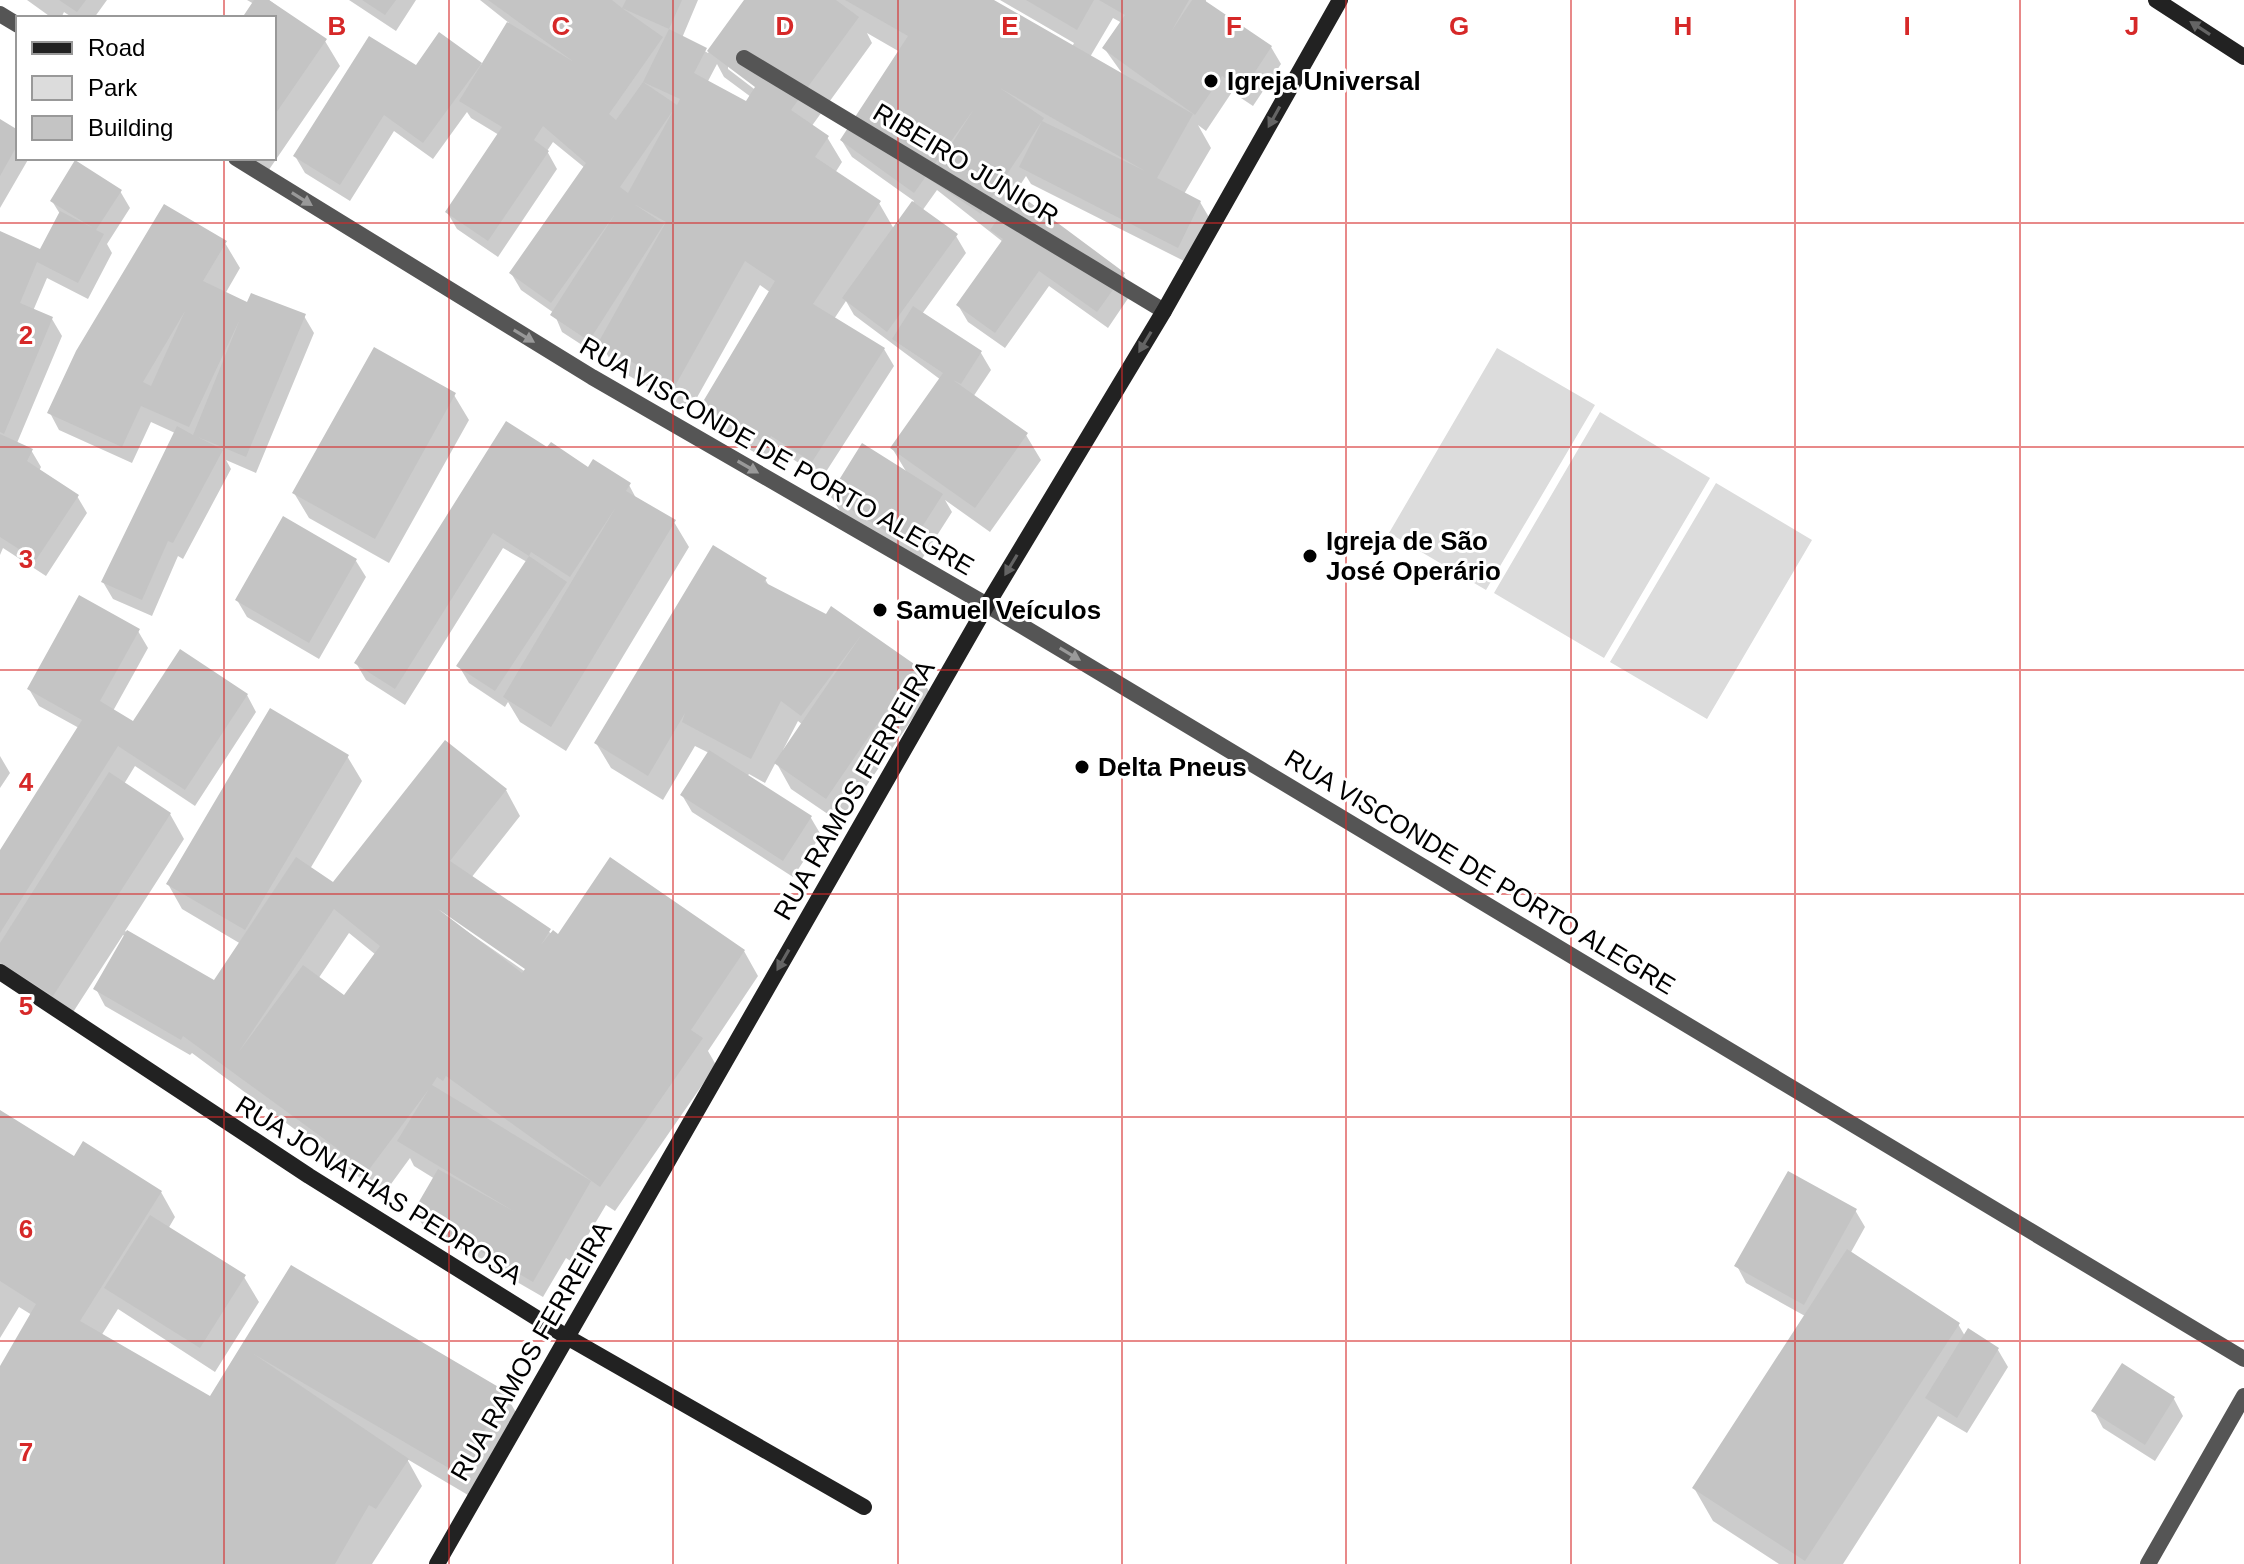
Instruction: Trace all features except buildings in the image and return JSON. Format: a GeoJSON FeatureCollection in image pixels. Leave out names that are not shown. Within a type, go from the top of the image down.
{"type":"FeatureCollection","features":[{"type":"Feature","properties":{"kind":"main road","name":"RUA RAMOS FERREIRA"},"geometry":{"type":"LineString","coordinates":[[437,1564],[987,605],[1164,311],[1340,0]]}},
{"type":"Feature","properties":{"kind":"main road"},"geometry":{"type":"LineString","coordinates":[[2156,0],[2244,57]]}},
{"type":"Feature","properties":{"kind":"main road","name":"RUA JONATHAS PEDROSA"},"geometry":{"type":"LineString","coordinates":[[0,972],[309,1176],[567,1337],[864,1507]]}},
{"type":"Feature","properties":{"kind":"street","name":"RIBEIRO JÚNIOR"},"geometry":{"type":"LineString","coordinates":[[744,58],[1164,311]]}},
{"type":"Feature","properties":{"kind":"street","name":"RUA VISCONDE DE PORTO ALEGRE"},"geometry":{"type":"LineString","coordinates":[[239,160],[592,377],[987,605],[2244,1359]]}},
{"type":"Feature","properties":{"kind":"street"},"geometry":{"type":"LineString","coordinates":[[2148,1564],[2244,1396]]}},
{"type":"Feature","properties":{"kind":"green space"},"geometry":{"type":"Polygon","coordinates":[[[1497,348],[1595,405],[1486,590],[1389,533],[1497,348]]]}},
{"type":"Feature","properties":{"kind":"green space"},"geometry":{"type":"Polygon","coordinates":[[[1600,412],[1710,478],[1604,658],[1494,593],[1600,412]]]}},
{"type":"Feature","properties":{"kind":"green space"},"geometry":{"type":"Polygon","coordinates":[[[1716,483],[1812,540],[1707,719],[1610,662],[1716,483]]]}},
{"type":"Feature","properties":{"kind":"place","name":"Igreja Universal"},"geometry":{"type":"Point","coordinates":[1211,81]}},
{"type":"Feature","properties":{"kind":"place","name":"Igreja de São José Operário"},"geometry":{"type":"Point","coordinates":[1310,556]}},
{"type":"Feature","properties":{"kind":"place","name":"Samuel Veículos"},"geometry":{"type":"Point","coordinates":[880,610]}},
{"type":"Feature","properties":{"kind":"place","name":"Delta Pneus"},"geometry":{"type":"Point","coordinates":[1082,767]}}]}
